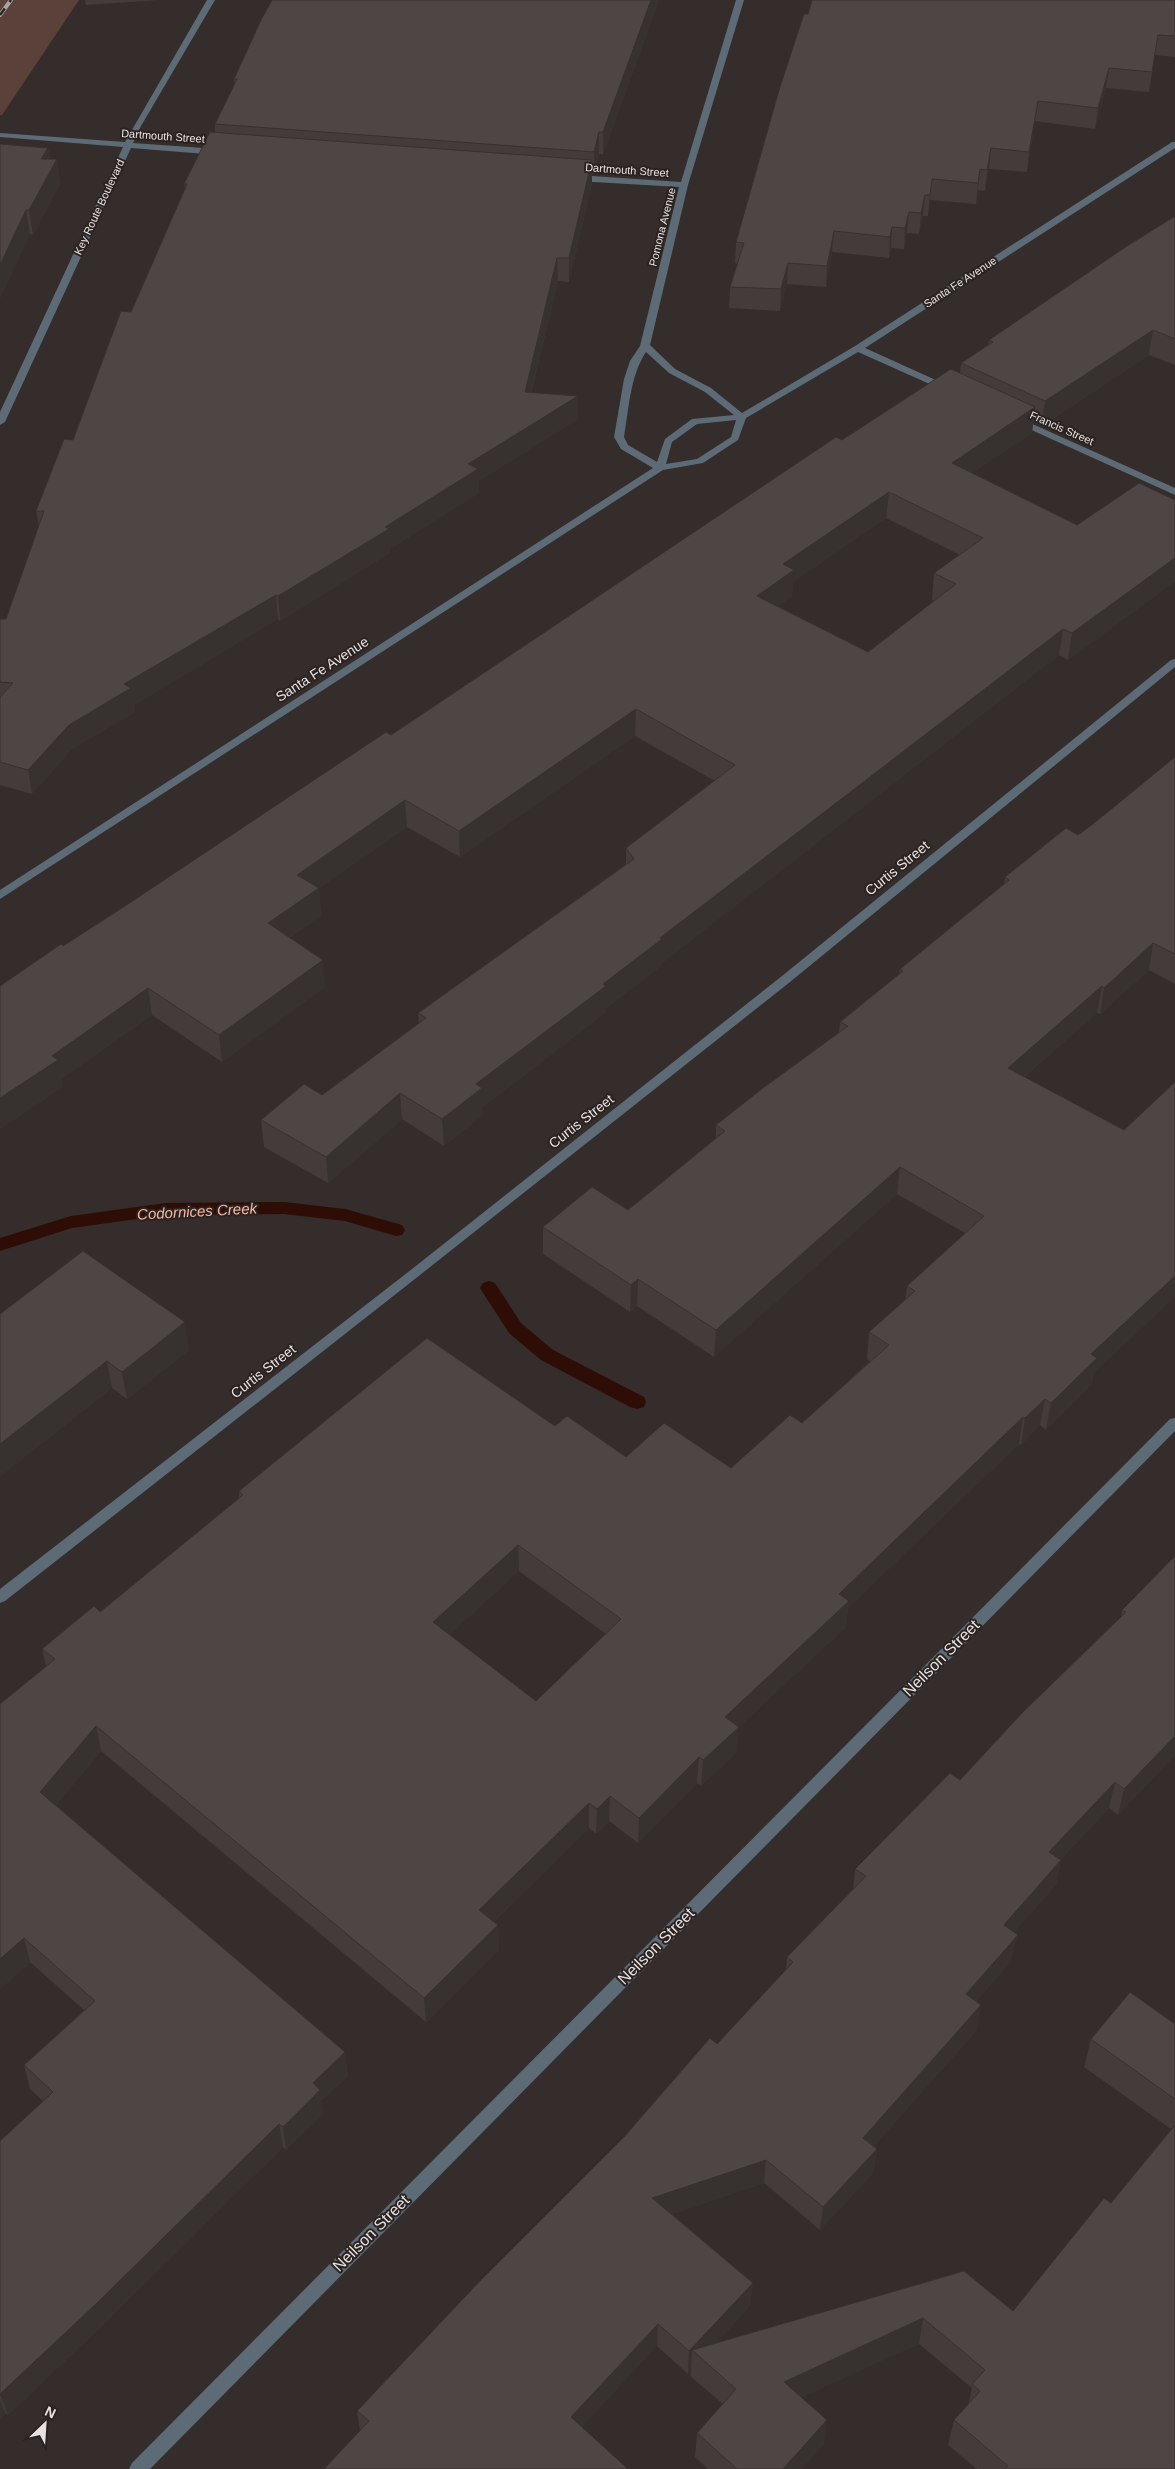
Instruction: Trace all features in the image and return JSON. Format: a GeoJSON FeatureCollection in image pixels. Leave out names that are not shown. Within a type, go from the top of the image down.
{"type":"FeatureCollection","features":[{"type":"Feature","properties":{"kind":"street","name":"Key Route Boulevard"},"geometry":{"type":"LineString","coordinates":[[0,422],[138,123],[211,0]]}},
{"type":"Feature","properties":{"kind":"street","name":"Pomona Avenue"},"geometry":{"type":"LineString","coordinates":[[660,468],[624,447],[619,437],[629,379],[635,361],[645,346],[684,185],[740,0]]}},
{"type":"Feature","properties":{"kind":"street","name":"Dartmouth Street"},"geometry":{"type":"LineString","coordinates":[[0,135],[231,153]]}},
{"type":"Feature","properties":{"kind":"street","name":"Santa Fe Avenue"},"geometry":{"type":"LineString","coordinates":[[660,468],[668,441],[695,421],[742,416],[858,348],[1175,144]]}},
{"type":"Feature","properties":{"kind":"street","name":"Dartmouth Street"},"geometry":{"type":"LineString","coordinates":[[564,177],[684,185]]}},
{"type":"Feature","properties":{"kind":"street"},"geometry":{"type":"LineString","coordinates":[[645,346],[672,371],[708,390],[742,416]]}},
{"type":"Feature","properties":{"kind":"street"},"geometry":{"type":"LineString","coordinates":[[858,348],[958,393]]}},
{"type":"Feature","properties":{"kind":"street","name":"Santa Fe Avenue"},"geometry":{"type":"LineString","coordinates":[[0,895],[660,468],[700,461],[735,438],[742,416]]}},
{"type":"Feature","properties":{"kind":"street","name":"Francis Street"},"geometry":{"type":"LineString","coordinates":[[1012,418],[1175,492]]}},
{"type":"Feature","properties":{"kind":"street","name":"Curtis Street"},"geometry":{"type":"LineString","coordinates":[[0,1597],[416,1272],[771,991],[1175,662]]}},
{"type":"Feature","properties":{"kind":"street","name":"Neilson Street"},"geometry":{"type":"LineString","coordinates":[[138,2469],[1175,1423]]}},
{"type":"Feature","properties":{"kind":"shaded area"},"geometry":{"type":"Polygon","coordinates":[[[0,0],[79,0],[2,115],[0,115],[0,0]]]}},
{"type":"Feature","properties":{"kind":"building"},"geometry":{"type":"Polygon","coordinates":[[[272,0],[651,0],[603,132],[599,132],[594,152],[215,124],[237,79],[234,79],[261,20],[272,0]]]}},
{"type":"Feature","properties":{"kind":"building"},"geometry":{"type":"Polygon","coordinates":[[[812,0],[1175,0],[1175,36],[1158,35],[1152,72],[1109,68],[1098,108],[1038,101],[1029,152],[991,148],[987,170],[980,169],[978,183],[932,179],[930,195],[925,195],[921,213],[909,212],[905,228],[892,227],[890,237],[834,231],[827,266],[788,263],[781,289],[730,287],[744,243],[736,242],[779,90],[804,14],[808,14],[812,0]]]}},
{"type":"Feature","properties":{"kind":"building"},"geometry":{"type":"Polygon","coordinates":[[[210,132],[592,160],[569,258],[557,258],[525,392],[578,396],[468,464],[478,469],[385,527],[389,529],[278,596],[276,595],[124,684],[131,688],[69,725],[28,770],[0,762],[0,697],[13,683],[0,682],[0,619],[6,619],[44,511],[36,511],[64,439],[73,440],[121,311],[131,312],[187,184],[184,184],[210,132]]]}},
{"type":"Feature","properties":{"kind":"building"},"geometry":{"type":"Polygon","coordinates":[[[0,144],[48,148],[41,159],[57,159],[29,210],[26,210],[0,265],[0,144]]]}},
{"type":"Feature","properties":{"kind":"building"},"geometry":{"type":"Polygon","coordinates":[[[1175,216],[1175,339],[1153,330],[1045,401],[961,363],[993,342],[989,340],[1124,248],[1175,216]]]}},
{"type":"Feature","properties":{"kind":"building"},"geometry":{"type":"Polygon","coordinates":[[[951,369],[1035,407],[952,463],[1077,525],[1139,483],[1175,500],[1175,558],[1072,633],[1063,629],[660,938],[662,939],[603,984],[606,986],[476,1084],[482,1088],[442,1119],[400,1093],[326,1157],[261,1120],[304,1084],[322,1095],[426,1018],[418,1013],[634,859],[626,848],[735,765],[636,709],[459,831],[405,800],[297,875],[319,888],[268,923],[323,960],[219,1035],[148,988],[52,1056],[58,1060],[0,1098],[0,986],[61,944],[63,946],[122,908],[386,732],[391,735],[836,437],[842,440],[951,369]],[[889,492],[783,564],[794,570],[757,596],[868,652],[956,584],[934,573],[983,538],[889,492]]]}},
{"type":"Feature","properties":{"kind":"building"},"geometry":{"type":"Polygon","coordinates":[[[1175,757],[1175,954],[1153,943],[1104,988],[1102,986],[1008,1068],[1124,1130],[1175,1082],[1175,1276],[1091,1354],[1097,1358],[1051,1403],[1045,1399],[1025,1418],[1023,1417],[839,1594],[849,1601],[725,1717],[739,1727],[703,1760],[699,1757],[639,1818],[610,1796],[597,1809],[589,1803],[479,1910],[498,1925],[424,1998],[96,1726],[40,1792],[345,2052],[313,2083],[320,2090],[283,2127],[279,2124],[97,2303],[0,2394],[0,2141],[53,2092],[24,2065],[95,2001],[24,1938],[0,1959],[0,1704],[55,1659],[42,1649],[94,1606],[100,1612],[243,1495],[239,1491],[427,1338],[555,1426],[567,1416],[626,1457],[664,1423],[731,1468],[790,1415],[802,1423],[889,1345],[869,1332],[915,1291],[907,1286],[984,1216],[900,1167],[716,1330],[638,1279],[631,1285],[543,1227],[592,1187],[628,1210],[725,1131],[716,1125],[848,1026],[840,1022],[903,971],[900,969],[1009,880],[1005,877],[1066,828],[1078,835],[1175,757]],[[518,1545],[433,1622],[536,1701],[621,1619],[518,1545]]]}},
{"type":"Feature","properties":{"kind":"building"},"geometry":{"type":"Polygon","coordinates":[[[83,1251],[185,1322],[122,1372],[107,1361],[0,1444],[0,1314],[83,1251]]]}},
{"type":"Feature","properties":{"kind":"building"},"geometry":{"type":"Polygon","coordinates":[[[1175,1556],[1175,1736],[1124,1789],[1115,1782],[1049,1852],[1061,1860],[1004,1925],[1018,1935],[966,1994],[981,2005],[863,2138],[877,2149],[823,2207],[766,2160],[652,2198],[753,2283],[689,2351],[658,2324],[571,2417],[628,2469],[324,2469],[369,2421],[357,2411],[478,2283],[624,2137],[710,2038],[717,2044],[793,1962],[787,1957],[866,1876],[855,1869],[950,1773],[960,1780],[1022,1713],[1126,1612],[1122,1610],[1175,1556]]]}},
{"type":"Feature","properties":{"kind":"building"},"geometry":{"type":"Polygon","coordinates":[[[1130,1992],[1175,2024],[1175,2099],[1091,2039],[1130,1992]]]}},
{"type":"Feature","properties":{"kind":"building"},"geometry":{"type":"Polygon","coordinates":[[[1175,2125],[1175,2469],[1005,2469],[1008,2466],[954,2420],[980,2391],[972,2384],[985,2370],[923,2318],[784,2382],[827,2420],[783,2469],[737,2469],[697,2433],[736,2389],[692,2350],[964,2271],[1013,2311],[1104,2198],[1111,2203],[1175,2125]]]}},
{"type":"Feature","properties":{"kind":"waterway","name":"Codornices Creek"},"geometry":{"type":"LineString","coordinates":[[0,1245],[71,1222],[166,1209],[284,1208],[345,1215],[396,1230]]}},
{"type":"Feature","properties":{"kind":"waterway","name":"Codornices Creek"},"geometry":{"type":"LineString","coordinates":[[489,1288],[515,1328],[547,1355],[637,1402]]}},
{"type":"Feature","properties":{"kind":"railway"},"geometry":{"type":"LineString","coordinates":[[0,15],[11,0]]}}]}
